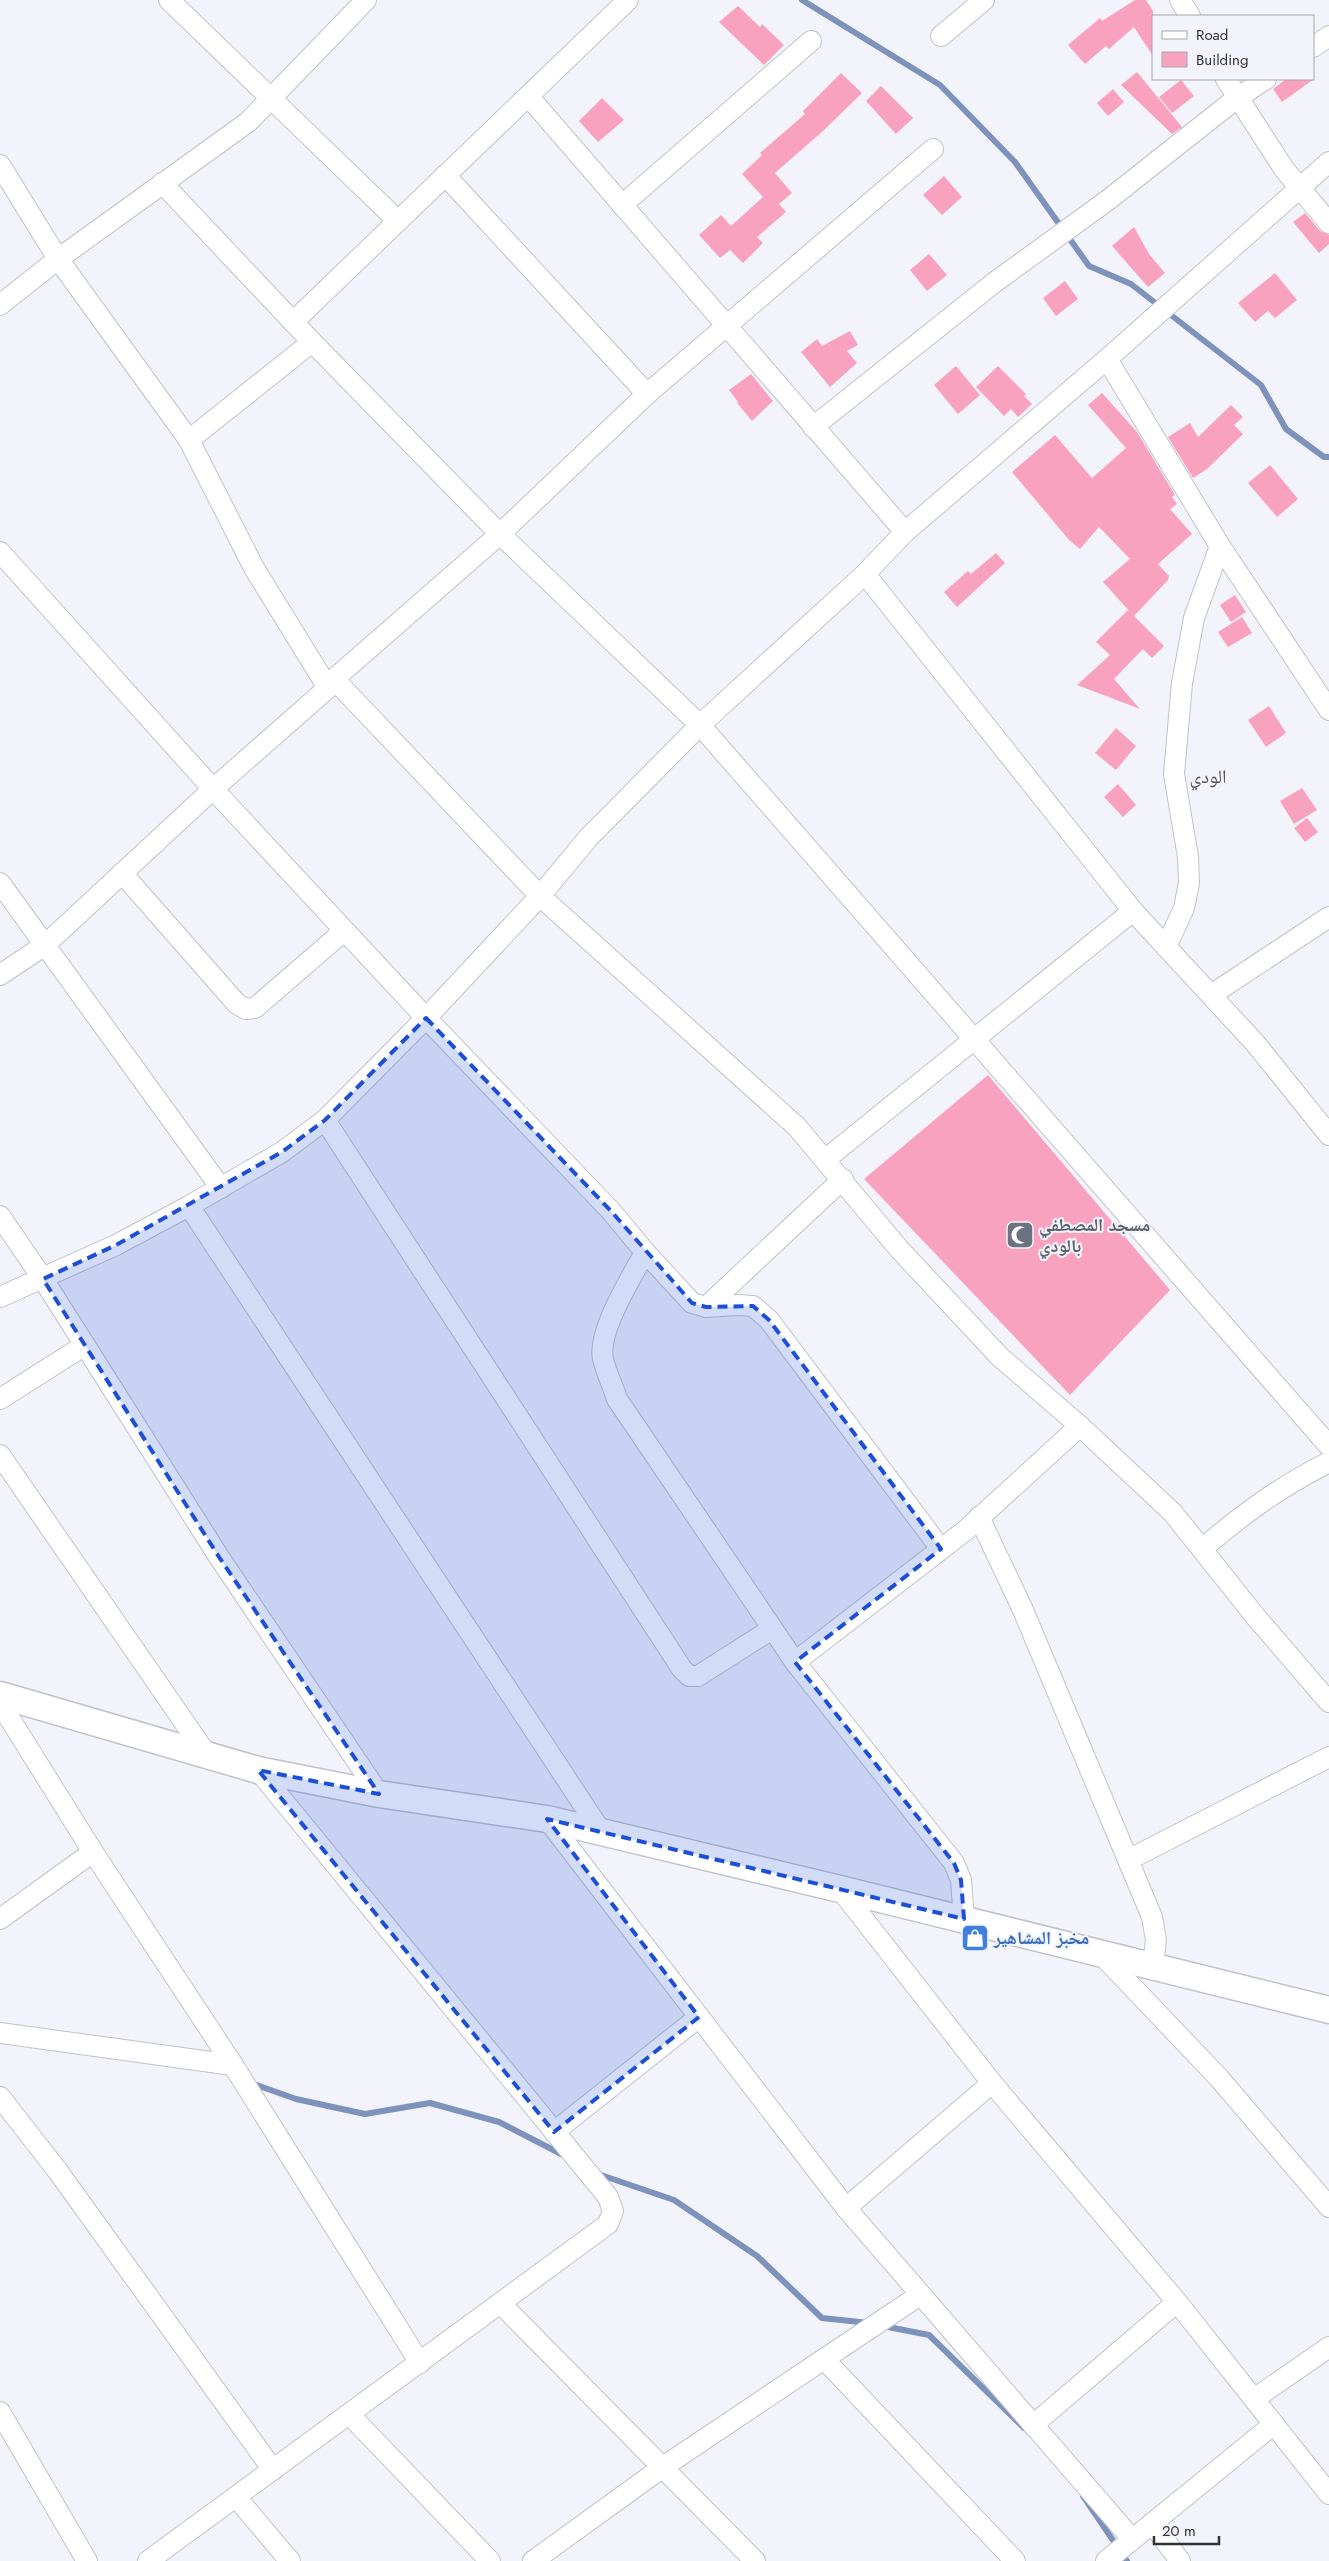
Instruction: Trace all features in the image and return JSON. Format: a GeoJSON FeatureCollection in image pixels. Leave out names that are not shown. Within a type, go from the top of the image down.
{"type":"FeatureCollection","features":[{"type":"Feature","properties":{"kind":"street"},"geometry":{"type":"LineString","coordinates":[[169,0],[397,220]]}},
{"type":"Feature","properties":{"kind":"street"},"geometry":{"type":"LineString","coordinates":[[0,305],[58,259],[248,122],[366,0]]}},
{"type":"Feature","properties":{"kind":"street"},"geometry":{"type":"LineString","coordinates":[[293,322],[628,0]]}},
{"type":"Feature","properties":{"kind":"street"},"geometry":{"type":"LineString","coordinates":[[941,36],[984,0]]}},
{"type":"Feature","properties":{"kind":"street"},"geometry":{"type":"LineString","coordinates":[[1180,0],[1189,15]]}},
{"type":"Feature","properties":{"kind":"street"},"geometry":{"type":"LineString","coordinates":[[1314,46],[1329,36]]}},
{"type":"Feature","properties":{"kind":"street"},"geometry":{"type":"LineString","coordinates":[[622,205],[811,40]]}},
{"type":"Feature","properties":{"kind":"street"},"geometry":{"type":"LineString","coordinates":[[1227,80],[1284,169],[1329,223]]}},
{"type":"Feature","properties":{"kind":"street"},"geometry":{"type":"LineString","coordinates":[[813,427],[995,282],[1108,200],[1237,98],[1264,80]]}},
{"type":"Feature","properties":{"kind":"street"},"geometry":{"type":"LineString","coordinates":[[529,97],[905,532]]}},
{"type":"Feature","properties":{"kind":"street"},"geometry":{"type":"LineString","coordinates":[[0,975],[45,945],[213,789],[500,534],[648,394],[933,149]]}},
{"type":"Feature","properties":{"kind":"street"},"geometry":{"type":"LineString","coordinates":[[0,1297],[44,1279],[116,1245],[189,1206],[282,1152],[325,1120],[426,1018],[540,896],[589,837],[700,725],[865,574],[905,532],[1107,360],[1329,162]]}},
{"type":"Feature","properties":{"kind":"street"},"geometry":{"type":"LineString","coordinates":[[0,165],[58,259],[189,440],[254,568],[331,683],[540,896],[797,1127],[826,1159],[900,1250],[1000,1357],[1080,1426],[1173,1513],[1329,1702]]}},
{"type":"Feature","properties":{"kind":"street"},"geometry":{"type":"LineString","coordinates":[[445,175],[648,394]]}},
{"type":"Feature","properties":{"kind":"street"},"geometry":{"type":"LineString","coordinates":[[162,183],[312,342],[500,534],[700,725],[1329,1446]]}},
{"type":"Feature","properties":{"kind":"street"},"geometry":{"type":"LineString","coordinates":[[189,440],[312,342]]}},
{"type":"Feature","properties":{"kind":"street"},"geometry":{"type":"LineString","coordinates":[[1107,360],[1220,546],[1329,710]]}},
{"type":"Feature","properties":{"kind":"street"},"geometry":{"type":"LineString","coordinates":[[1166,947],[1184,908],[1189,883],[1188,857],[1174,774],[1182,683],[1194,618],[1220,546]]}},
{"type":"Feature","properties":{"kind":"street"},"geometry":{"type":"LineString","coordinates":[[0,552],[213,789],[426,1018],[611,1210],[645,1252],[692,1303],[706,1307],[738,1304],[754,1306],[769,1320],[941,1549]]}},
{"type":"Feature","properties":{"kind":"street"},"geometry":{"type":"LineString","coordinates":[[865,574],[1133,911],[1255,1042],[1329,1136]]}},
{"type":"Feature","properties":{"kind":"street"},"geometry":{"type":"LineString","coordinates":[[122,873],[237,1004],[246,1009],[255,1008],[344,931]]}},
{"type":"Feature","properties":{"kind":"street"},"geometry":{"type":"LineString","coordinates":[[0,883],[220,1188]]}},
{"type":"Feature","properties":{"kind":"street"},"geometry":{"type":"LineString","coordinates":[[826,1159],[1133,911]]}},
{"type":"Feature","properties":{"kind":"street"},"geometry":{"type":"LineString","coordinates":[[1211,995],[1329,917]]}},
{"type":"Feature","properties":{"kind":"street"},"geometry":{"type":"LineString","coordinates":[[325,1120],[682,1669],[689,1676],[698,1676],[772,1629]]}},
{"type":"Feature","properties":{"kind":"street"},"geometry":{"type":"LineString","coordinates":[[706,1307],[842,1179]]}},
{"type":"Feature","properties":{"kind":"street"},"geometry":{"type":"LineString","coordinates":[[189,1206],[602,1833]]}},
{"type":"Feature","properties":{"kind":"street"},"geometry":{"type":"LineString","coordinates":[[0,1216],[44,1279],[219,1557],[379,1794]]}},
{"type":"Feature","properties":{"kind":"street"},"geometry":{"type":"LineString","coordinates":[[645,1252],[608,1327],[603,1345],[603,1358],[617,1399],[795,1662],[954,1863],[961,1880],[964,1919]]}},
{"type":"Feature","properties":{"kind":"street"},"geometry":{"type":"LineString","coordinates":[[0,1399],[84,1345]]}},
{"type":"Feature","properties":{"kind":"street"},"geometry":{"type":"LineString","coordinates":[[795,1662],[979,1518],[1080,1426]]}},
{"type":"Feature","properties":{"kind":"street"},"geometry":{"type":"LineString","coordinates":[[0,1455],[209,1758]]}},
{"type":"Feature","properties":{"kind":"street"},"geometry":{"type":"LineString","coordinates":[[1202,1549],[1241,1515],[1287,1483],[1329,1462]]}},
{"type":"Feature","properties":{"kind":"street"},"geometry":{"type":"LineString","coordinates":[[979,1518],[1024,1610],[1152,1917],[1156,1940],[1153,1966]]}},
{"type":"Feature","properties":{"kind":"street"},"geometry":{"type":"LineString","coordinates":[[0,1695],[209,1758],[258,1770],[379,1794],[547,1820],[964,1919],[1329,2010]]}},
{"type":"Feature","properties":{"kind":"street"},"geometry":{"type":"LineString","coordinates":[[0,1703],[93,1852],[234,2065],[420,2363]]}},
{"type":"Feature","properties":{"kind":"street"},"geometry":{"type":"LineString","coordinates":[[1128,1860],[1329,1757]]}},
{"type":"Feature","properties":{"kind":"street"},"geometry":{"type":"LineString","coordinates":[[148,2561],[608,2224],[613,2211],[608,2197],[258,1770]]}},
{"type":"Feature","properties":{"kind":"street"},"geometry":{"type":"LineString","coordinates":[[547,1820],[846,2208],[1132,2540]]}},
{"type":"Feature","properties":{"kind":"street"},"geometry":{"type":"LineString","coordinates":[[0,1919],[93,1852]]}},
{"type":"Feature","properties":{"kind":"street"},"geometry":{"type":"LineString","coordinates":[[840,1889],[992,2083],[1177,2302],[1329,2494]]}},
{"type":"Feature","properties":{"kind":"street"},"geometry":{"type":"LineString","coordinates":[[1100,1953],[1219,2078],[1329,2207]]}},
{"type":"Feature","properties":{"kind":"street"},"geometry":{"type":"LineString","coordinates":[[554,2132],[699,2017]]}},
{"type":"Feature","properties":{"kind":"street"},"geometry":{"type":"LineString","coordinates":[[0,2033],[234,2065]]}},
{"type":"Feature","properties":{"kind":"street"},"geometry":{"type":"LineString","coordinates":[[846,2208],[992,2083]]}},
{"type":"Feature","properties":{"kind":"street"},"geometry":{"type":"LineString","coordinates":[[0,2097],[57,2170],[273,2470]]}},
{"type":"Feature","properties":{"kind":"street"},"geometry":{"type":"LineString","coordinates":[[533,2561],[662,2466],[920,2295]]}},
{"type":"Feature","properties":{"kind":"street"},"geometry":{"type":"LineString","coordinates":[[1033,2425],[1177,2302]]}},
{"type":"Feature","properties":{"kind":"street"},"geometry":{"type":"LineString","coordinates":[[501,2304],[755,2561]]}},
{"type":"Feature","properties":{"kind":"street"},"geometry":{"type":"LineString","coordinates":[[1254,2399],[1329,2347]]}},
{"type":"Feature","properties":{"kind":"street"},"geometry":{"type":"LineString","coordinates":[[824,2359],[1016,2561]]}},
{"type":"Feature","properties":{"kind":"street"},"geometry":{"type":"LineString","coordinates":[[0,2412],[87,2561]]}},
{"type":"Feature","properties":{"kind":"street"},"geometry":{"type":"LineString","coordinates":[[349,2414],[490,2561]]}},
{"type":"Feature","properties":{"kind":"street"},"geometry":{"type":"LineString","coordinates":[[1106,2561],[1274,2424]]}},
{"type":"Feature","properties":{"kind":"street"},"geometry":{"type":"LineString","coordinates":[[236,2497],[290,2561]]}},
{"type":"Feature","properties":{"kind":"street"},"geometry":{"type":"LineString","coordinates":[[1152,2523],[1180,2561]]}},
{"type":"Feature","properties":{"kind":"highlighted area"},"geometry":{"type":"Polygon","coordinates":[[[426,1018],[611,1211],[692,1303],[706,1307],[753,1306],[769,1320],[941,1549],[795,1662],[954,1863],[961,1880],[964,1919],[547,1819],[699,2017],[554,2132],[258,1770],[379,1794],[219,1557],[43,1279],[116,1245],[282,1152],[325,1120],[426,1018]]]}},
{"type":"Feature","properties":{"kind":"building"},"geometry":{"type":"Polygon","coordinates":[[[1135,0],[1146,0],[1153,11],[1152,54],[1134,27],[1109,49],[1106,46],[1085,64],[1068,45],[1100,18],[1102,21],[1135,0]]]}},
{"type":"Feature","properties":{"kind":"building"},"geometry":{"type":"Polygon","coordinates":[[[738,6],[760,27],[762,24],[784,45],[764,65],[719,22],[738,6]]]}},
{"type":"Feature","properties":{"kind":"building"},"geometry":{"type":"Polygon","coordinates":[[[1137,72],[1182,127],[1172,134],[1121,85],[1137,72]]]}},
{"type":"Feature","properties":{"kind":"building"},"geometry":{"type":"Polygon","coordinates":[[[841,73],[862,93],[823,131],[775,173],[792,193],[779,204],[786,212],[757,237],[763,243],[743,263],[730,250],[720,258],[699,235],[721,215],[731,226],[763,197],[742,174],[762,155],[760,153],[805,114],[803,111],[841,73]]]}},
{"type":"Feature","properties":{"kind":"building"},"geometry":{"type":"Polygon","coordinates":[[[1181,80],[1194,96],[1172,113],[1159,97],[1181,80]]]}},
{"type":"Feature","properties":{"kind":"building"},"geometry":{"type":"Polygon","coordinates":[[[1285,80],[1313,80],[1282,102],[1273,89],[1285,80]]]}},
{"type":"Feature","properties":{"kind":"building"},"geometry":{"type":"Polygon","coordinates":[[[881,86],[913,118],[896,134],[866,101],[881,86]]]}},
{"type":"Feature","properties":{"kind":"building"},"geometry":{"type":"Polygon","coordinates":[[[1113,89],[1124,102],[1108,116],[1097,103],[1113,89]]]}},
{"type":"Feature","properties":{"kind":"building"},"geometry":{"type":"Polygon","coordinates":[[[602,98],[624,120],[598,142],[579,121],[602,98]]]}},
{"type":"Feature","properties":{"kind":"building"},"geometry":{"type":"Polygon","coordinates":[[[944,176],[962,197],[942,215],[923,195],[944,176]]]}},
{"type":"Feature","properties":{"kind":"building"},"geometry":{"type":"Polygon","coordinates":[[[1305,213],[1320,231],[1329,235],[1329,244],[1319,253],[1293,222],[1305,213]]]}},
{"type":"Feature","properties":{"kind":"building"},"geometry":{"type":"Polygon","coordinates":[[[1134,227],[1149,254],[1165,273],[1148,287],[1112,246],[1134,227]]]}},
{"type":"Feature","properties":{"kind":"building"},"geometry":{"type":"Polygon","coordinates":[[[929,254],[947,275],[927,291],[910,270],[929,254]]]}},
{"type":"Feature","properties":{"kind":"building"},"geometry":{"type":"Polygon","coordinates":[[[1275,273],[1297,300],[1275,318],[1268,311],[1255,322],[1238,303],[1275,273]]]}},
{"type":"Feature","properties":{"kind":"building"},"geometry":{"type":"Polygon","coordinates":[[[1065,281],[1078,299],[1056,316],[1043,298],[1065,281]]]}},
{"type":"Feature","properties":{"kind":"building"},"geometry":{"type":"Polygon","coordinates":[[[850,331],[858,345],[847,351],[857,363],[830,387],[801,352],[817,339],[822,346],[850,331]]]}},
{"type":"Feature","properties":{"kind":"building"},"geometry":{"type":"Polygon","coordinates":[[[956,366],[980,395],[958,414],[934,385],[956,366]]]}},
{"type":"Feature","properties":{"kind":"building"},"geometry":{"type":"Polygon","coordinates":[[[998,366],[1026,394],[1024,396],[1032,404],[1018,417],[1011,409],[1004,416],[976,387],[998,366]]]}},
{"type":"Feature","properties":{"kind":"building"},"geometry":{"type":"Polygon","coordinates":[[[751,374],[773,401],[752,421],[729,390],[751,374]]]}},
{"type":"Feature","properties":{"kind":"building"},"geometry":{"type":"Polygon","coordinates":[[[1102,393],[1137,432],[1175,495],[1172,497],[1177,504],[1170,509],[1192,534],[1158,564],[1169,576],[1168,580],[1134,616],[1164,646],[1152,658],[1143,649],[1114,679],[1140,709],[1077,685],[1110,655],[1096,642],[1128,610],[1131,613],[1103,582],[1130,559],[1099,527],[1080,549],[1069,540],[1012,472],[1055,435],[1092,478],[1126,448],[1088,405],[1102,393]]]}},
{"type":"Feature","properties":{"kind":"building"},"geometry":{"type":"Polygon","coordinates":[[[1231,405],[1243,417],[1234,425],[1243,434],[1207,469],[1193,478],[1168,437],[1190,423],[1198,437],[1231,405]]]}},
{"type":"Feature","properties":{"kind":"building"},"geometry":{"type":"Polygon","coordinates":[[[1270,465],[1298,499],[1277,517],[1248,483],[1270,465]]]}},
{"type":"Feature","properties":{"kind":"building"},"geometry":{"type":"Polygon","coordinates":[[[996,553],[1005,563],[957,607],[944,592],[968,571],[971,574],[996,553]]]}},
{"type":"Feature","properties":{"kind":"building"},"geometry":{"type":"Polygon","coordinates":[[[1235,595],[1246,612],[1231,622],[1220,605],[1235,595]]]}},
{"type":"Feature","properties":{"kind":"building"},"geometry":{"type":"Polygon","coordinates":[[[1242,617],[1252,633],[1228,647],[1218,632],[1242,617]]]}},
{"type":"Feature","properties":{"kind":"building"},"geometry":{"type":"Polygon","coordinates":[[[1269,706],[1286,733],[1266,747],[1248,720],[1269,706]]]}},
{"type":"Feature","properties":{"kind":"building"},"geometry":{"type":"Polygon","coordinates":[[[1116,728],[1136,746],[1116,770],[1095,753],[1116,728]]]}},
{"type":"Feature","properties":{"kind":"building"},"geometry":{"type":"Polygon","coordinates":[[[1118,784],[1136,805],[1123,817],[1104,797],[1118,784]]]}},
{"type":"Feature","properties":{"kind":"building"},"geometry":{"type":"Polygon","coordinates":[[[1302,788],[1317,810],[1294,824],[1280,801],[1302,788]]]}},
{"type":"Feature","properties":{"kind":"building"},"geometry":{"type":"Polygon","coordinates":[[[1307,818],[1318,832],[1305,842],[1294,828],[1307,818]]]}},
{"type":"Feature","properties":{"kind":"building","name":"مسجد المصطفي بالودي"},"geometry":{"type":"Polygon","coordinates":[[[988,1075],[1170,1290],[1070,1395],[864,1179],[988,1075]]]}},
{"type":"Feature","properties":{"kind":"waterway"},"geometry":{"type":"LineString","coordinates":[[802,0],[940,85],[1015,162],[1089,266],[1131,284],[1261,385],[1286,429],[1324,457],[1329,457]]}},
{"type":"Feature","properties":{"kind":"waterway"},"geometry":{"type":"LineString","coordinates":[[251,2083],[296,2099],[365,2114],[430,2103],[499,2122],[567,2157]]}},
{"type":"Feature","properties":{"kind":"waterway"},"geometry":{"type":"LineString","coordinates":[[598,2174],[674,2200],[757,2256],[822,2318],[869,2323]]}},
{"type":"Feature","properties":{"kind":"waterway"},"geometry":{"type":"LineString","coordinates":[[883,2326],[929,2335],[1024,2428]]}},
{"type":"Feature","properties":{"kind":"waterway"},"geometry":{"type":"LineString","coordinates":[[1083,2496],[1127,2561]]}},
{"type":"Feature","properties":{"kind":"place","name":"مسجد المصطفي بالودي"},"geometry":{"type":"Point","coordinates":[1020,1235]}},
{"type":"Feature","properties":{"kind":"place","name":"مخبز المشاهير"},"geometry":{"type":"Point","coordinates":[975,1938]}},
{"type":"Feature","properties":{"kind":"district","name":"الودي"},"geometry":{"type":"Point","coordinates":[1208,776]}}]}
